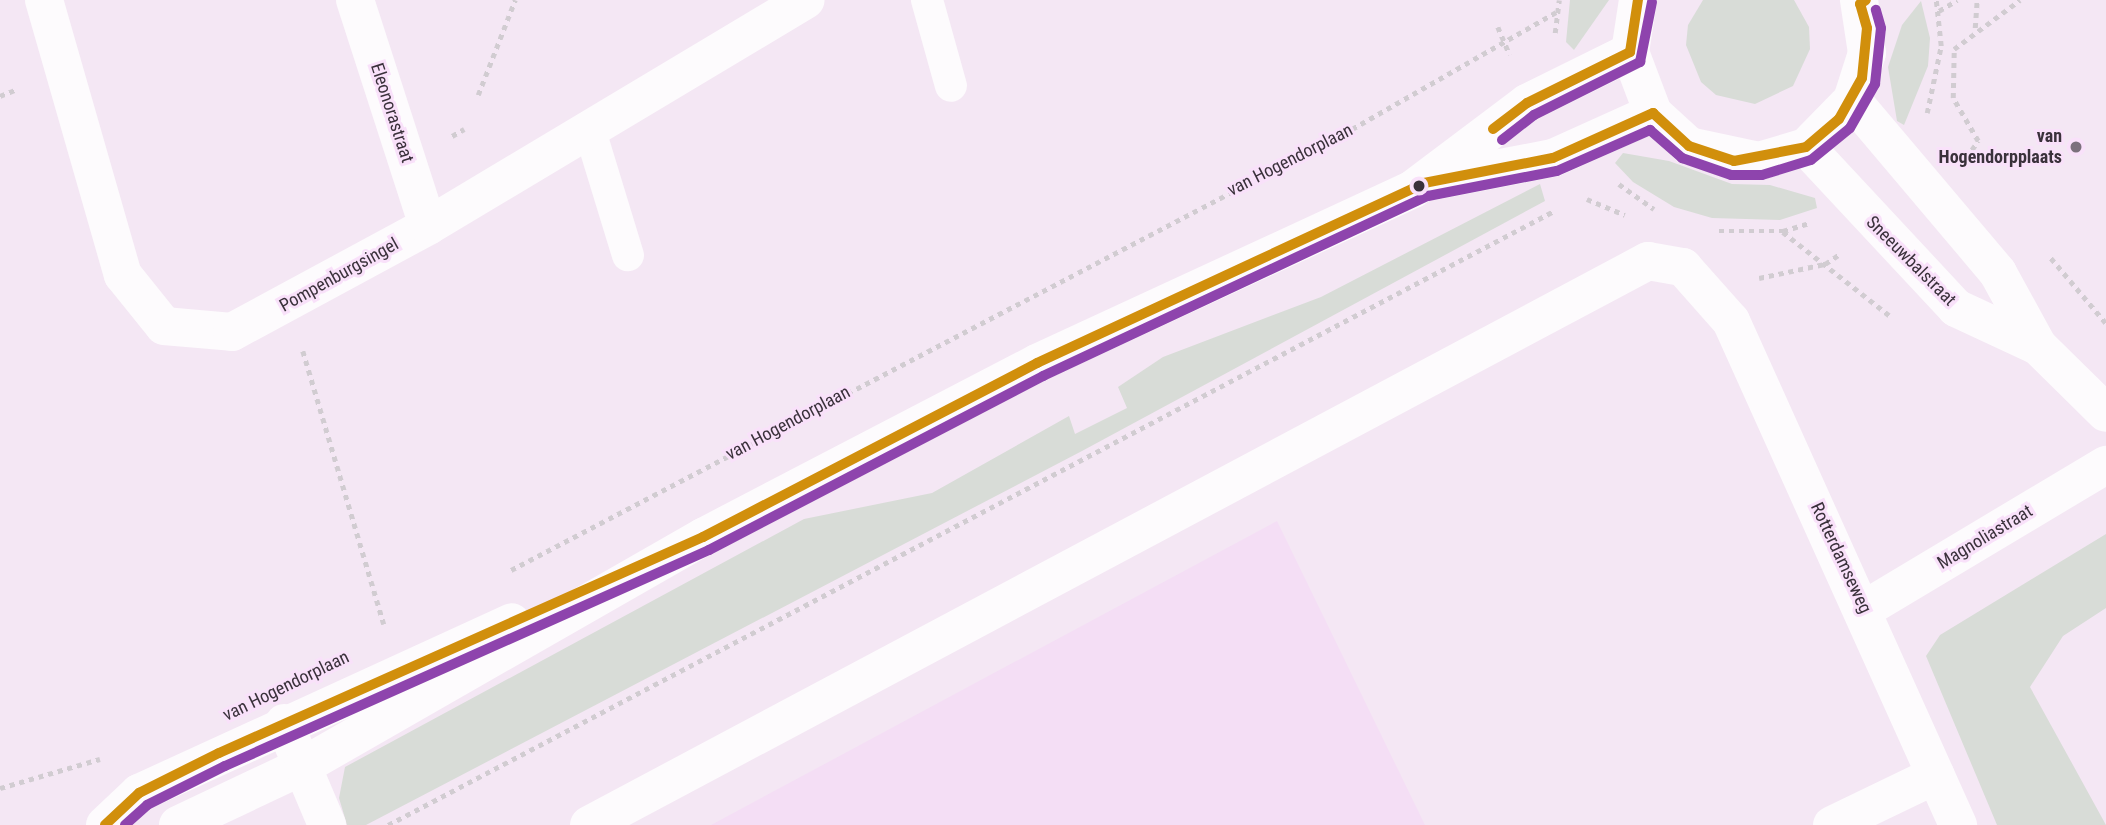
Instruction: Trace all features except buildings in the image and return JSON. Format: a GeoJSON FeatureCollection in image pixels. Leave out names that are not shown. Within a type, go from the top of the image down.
{"type":"FeatureCollection","features":[{"type":"Feature","properties":{"kind":"street","name":"Pompenburgsingel"},"geometry":{"type":"LineString","coordinates":[[44,0],[123,275],[164,326],[232,332],[428,226],[804,0]]}},
{"type":"Feature","properties":{"kind":"street","name":"Eleonorastraat"},"geometry":{"type":"LineString","coordinates":[[355,0],[428,226]]}},
{"type":"Feature","properties":{"kind":"street"},"geometry":{"type":"LineString","coordinates":[[1638,0],[1630,52],[1653,113],[1689,146],[1711,155],[1759,161],[1806,147],[1852,100],[1867,53],[1862,1]]}},
{"type":"Feature","properties":{"kind":"street","name":"van Hogendorplaan"},"geometry":{"type":"LineString","coordinates":[[177,825],[303,766],[703,537],[1048,357],[1424,183],[1527,103],[1630,52]]}},
{"type":"Feature","properties":{"kind":"street","name":"Sneeuwbalstraat"},"geometry":{"type":"LineString","coordinates":[[1852,100],[1998,273],[2038,346],[2106,413]]}},
{"type":"Feature","properties":{"kind":"street","name":"van Hogendorplaan"},"geometry":{"type":"LineString","coordinates":[[1424,183],[1553,158],[1653,113]]}},
{"type":"Feature","properties":{"kind":"street","name":"Sneeuwbalstraat"},"geometry":{"type":"LineString","coordinates":[[1806,147],[1956,307],[2038,346]]}},
{"type":"Feature","properties":{"kind":"street","name":"Rotterdamseweg"},"geometry":{"type":"LineString","coordinates":[[589,825],[1648,261],[1683,267],[1731,321],[1865,609],[1958,825]]}},
{"type":"Feature","properties":{"kind":"street","name":"Magnoliastraat"},"geometry":{"type":"LineString","coordinates":[[1865,609],[2106,465]]}},
{"type":"Feature","properties":{"kind":"street","name":"van Hogendorplaan"},"geometry":{"type":"LineString","coordinates":[[105,825],[139,793],[284,723],[703,537]]}},
{"type":"Feature","properties":{"kind":"street","name":"van Hogendorplaan"},"geometry":{"type":"LineString","coordinates":[[284,723],[327,825]]}},
{"type":"Feature","properties":{"kind":"street"},"geometry":{"type":"LineString","coordinates":[[1832,825],[1936,775]]}},
{"type":"Feature","properties":{"kind":"lane"},"geometry":{"type":"LineString","coordinates":[[927,0],[951,86]]}},
{"type":"Feature","properties":{"kind":"lane"},"geometry":{"type":"LineString","coordinates":[[590,131],[628,256]]}},
{"type":"Feature","properties":{"kind":"path"},"geometry":{"type":"LineString","coordinates":[[478,95],[515,0]]}},
{"type":"Feature","properties":{"kind":"path"},"geometry":{"type":"LineString","coordinates":[[1936,0],[1939,11],[1937,81]]}},
{"type":"Feature","properties":{"kind":"path"},"geometry":{"type":"LineString","coordinates":[[1939,11],[1958,0]]}},
{"type":"Feature","properties":{"kind":"path"},"geometry":{"type":"LineString","coordinates":[[1975,28],[1977,0]]}},
{"type":"Feature","properties":{"kind":"path","name":"van Hogendorplaan"},"geometry":{"type":"LineString","coordinates":[[498,577],[1352,129],[1556,12]]}},
{"type":"Feature","properties":{"kind":"path"},"geometry":{"type":"LineString","coordinates":[[1581,197],[1592,191]]}},
{"type":"Feature","properties":{"kind":"path"},"geometry":{"type":"LineString","coordinates":[[388,825],[1558,209]]}},
{"type":"Feature","properties":{"kind":"path"},"geometry":{"type":"LineString","coordinates":[[288,303],[387,636]]}},
{"type":"Feature","properties":{"kind":"path"},"geometry":{"type":"LineString","coordinates":[[2099,314],[2106,323]]}},
{"type":"Feature","properties":{"kind":"path"},"geometry":{"type":"LineString","coordinates":[[0,788],[104,757]]}},
{"type":"Feature","properties":{"kind":"shaded area"},"geometry":{"type":"Polygon","coordinates":[[[1570,0],[1609,0],[1574,50],[1566,42],[1570,0]]]}},
{"type":"Feature","properties":{"kind":"shaded area"},"geometry":{"type":"Polygon","coordinates":[[[1703,0],[1794,0],[1809,27],[1810,49],[1793,86],[1755,104],[1716,95],[1701,82],[1686,45],[1688,25],[1703,0]]]}},
{"type":"Feature","properties":{"kind":"shaded area"},"geometry":{"type":"Polygon","coordinates":[[[1921,1],[1930,38],[1928,66],[1904,125],[1897,121],[1888,67],[1902,25],[1921,1]]]}},
{"type":"Feature","properties":{"kind":"shaded area"},"geometry":{"type":"Polygon","coordinates":[[[1623,153],[1669,161],[1732,184],[1770,185],[1815,198],[1817,208],[1780,220],[1712,218],[1674,207],[1633,182],[1615,163],[1623,153]]]}},
{"type":"Feature","properties":{"kind":"shaded area"},"geometry":{"type":"Polygon","coordinates":[[[1540,184],[1545,201],[1082,451],[366,825],[347,825],[339,798],[345,767],[804,519],[932,493],[1069,416],[1075,434],[1127,408],[1118,387],[1163,357],[1321,297],[1540,184]]]}},
{"type":"Feature","properties":{"kind":"shaded area"},"geometry":{"type":"Polygon","coordinates":[[[1277,521],[1425,825],[711,825],[1277,521]]]}},
{"type":"Feature","properties":{"kind":"shaded area"},"geometry":{"type":"Polygon","coordinates":[[[2106,534],[2106,608],[2063,636],[2030,687],[2106,825],[1997,825],[1926,656],[1940,635],[2106,534]]]}},
{"type":"Feature","properties":{"kind":"transit line"},"geometry":{"type":"LineString","coordinates":[[1493,129],[1527,103],[1630,52],[1638,0]]}},
{"type":"Feature","properties":{"kind":"transit line"},"geometry":{"type":"LineString","coordinates":[[105,825],[139,793],[219,753],[703,537],[1037,363],[1424,183],[1553,158],[1653,113],[1689,146],[1734,161],[1806,147],[1839,119],[1862,78],[1867,28],[1860,4],[1866,0]]}},
{"type":"Feature","properties":{"kind":"transit line"},"geometry":{"type":"LineString","coordinates":[[1502,140],[1534,115],[1640,62],[1652,2]]}},
{"type":"Feature","properties":{"kind":"transit line"},"geometry":{"type":"LineString","coordinates":[[125,825],[147,805],[225,766],[709,550],[1043,376],[1428,196],[1557,171],[1650,130],[1682,158],[1731,175],[1762,175],[1811,160],[1850,128],[1875,84],[1881,28],[1876,10]]}},
{"type":"Feature","properties":{"kind":"place","name":"van Hogendorpplaats"},"geometry":{"type":"Point","coordinates":[2076,147]}}]}
